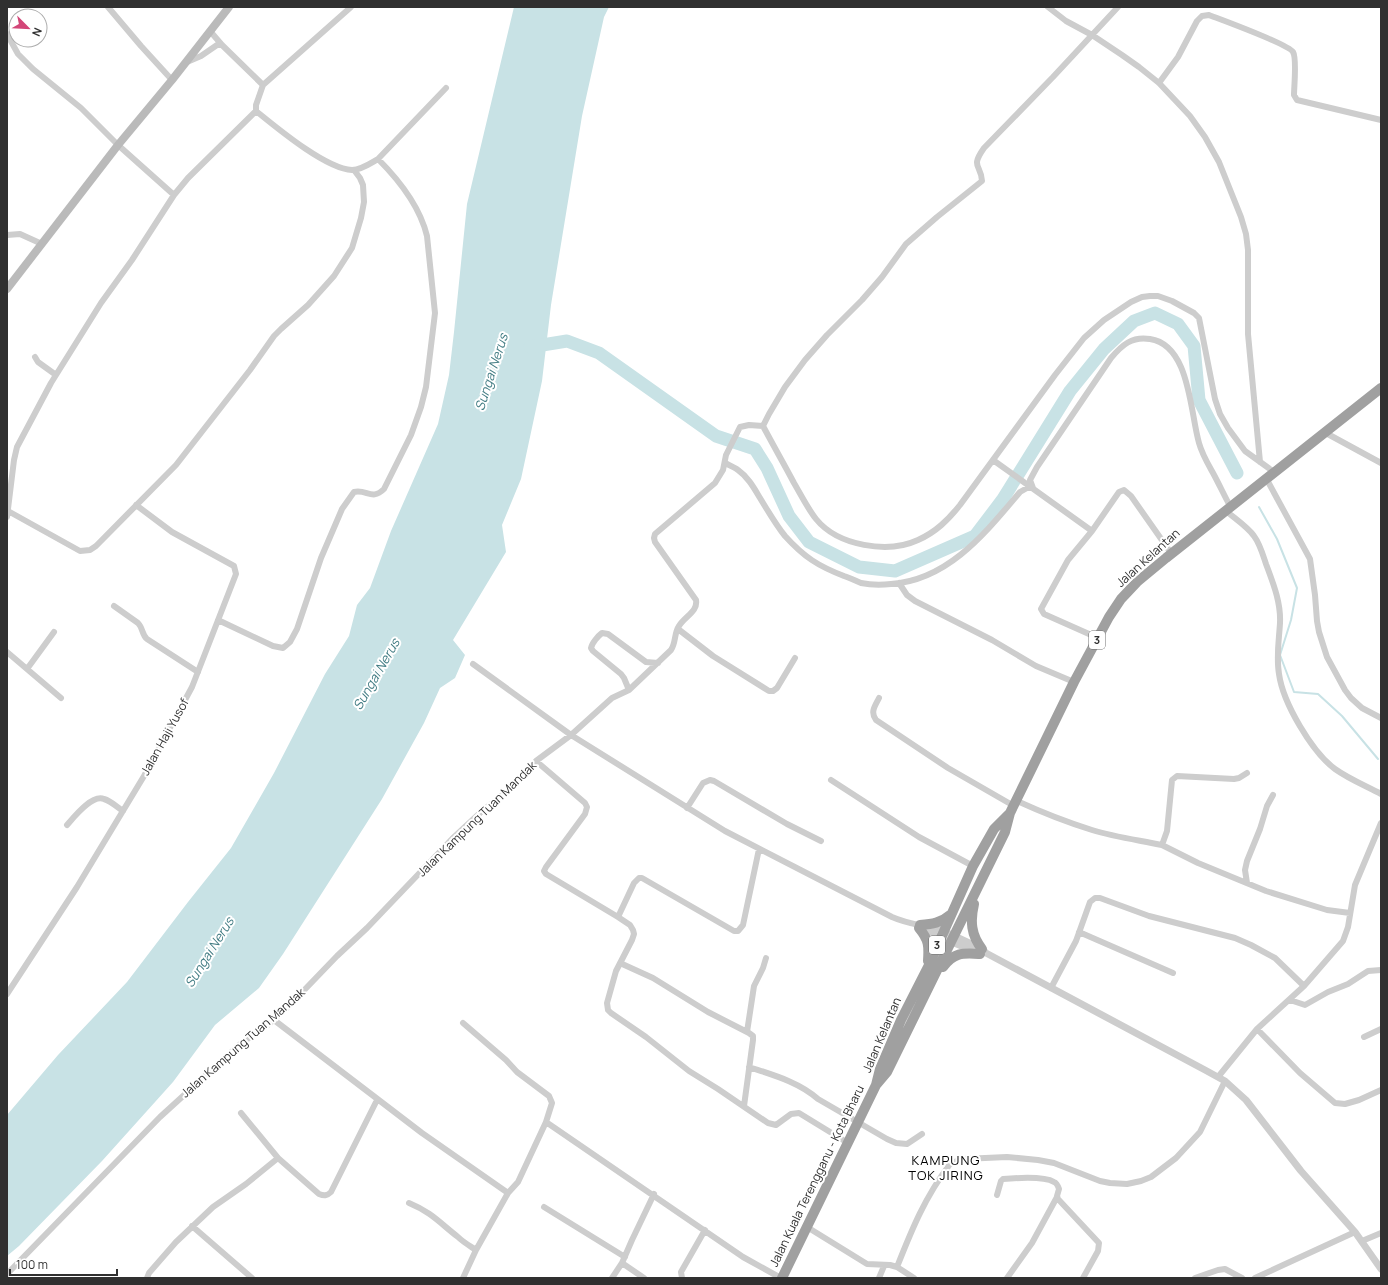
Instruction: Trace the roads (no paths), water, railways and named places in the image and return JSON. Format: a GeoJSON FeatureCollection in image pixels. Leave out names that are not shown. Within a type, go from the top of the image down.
{"type":"FeatureCollection","features":[{"type":"Feature","properties":{"kind":"highway","name":"Jalan Kelantan"},"geometry":{"type":"LineString","coordinates":[[876,1085],[887,1072],[953,939],[1005,832],[1014,807],[1074,682],[1109,617],[1122,599],[1137,582],[1229,507],[1324,432],[1379,393]]}},
{"type":"Feature","properties":{"kind":"highway","name":"Jalan Kelantan"},"geometry":{"type":"LineString","coordinates":[[876,1085],[880,1069],[901,1020],[928,967],[973,866],[994,829],[1014,807]]}},
{"type":"Feature","properties":{"kind":"highway"},"geometry":{"type":"LineString","coordinates":[[928,988],[947,961],[954,955],[983,952],[973,935],[971,923],[971,916],[978,887]]}},
{"type":"Feature","properties":{"kind":"highway"},"geometry":{"type":"LineString","coordinates":[[928,967],[928,942],[919,926],[937,923],[945,920],[951,915]]}},
{"type":"Feature","properties":{"kind":"highway","name":"Jalan Kuala Terengganu - Kota Bharu"},"geometry":{"type":"LineString","coordinates":[[782,1278],[876,1085]]}},
{"type":"Feature","properties":{"kind":"main road"},"geometry":{"type":"LineString","coordinates":[[7,289],[118,146],[229,7]]}},
{"type":"Feature","properties":{"kind":"street"},"geometry":{"type":"LineString","coordinates":[[108,7],[172,80]]}},
{"type":"Feature","properties":{"kind":"street"},"geometry":{"type":"LineString","coordinates":[[352,7],[263,85],[256,105],[256,111],[188,178],[174,195],[132,260],[101,303],[56,375],[17,447],[14,460],[8,514],[80,551],[90,550],[96,546],[183,457],[250,370],[274,336],[317,296],[334,276],[352,248],[364,202],[363,185],[354,170]]}},
{"type":"Feature","properties":{"kind":"street"},"geometry":{"type":"LineString","coordinates":[[1048,7],[1066,21],[1092,35],[1140,67],[1159,83],[1190,116],[1212,149],[1226,179],[1246,234],[1248,250],[1248,334],[1260,462]]}},
{"type":"Feature","properties":{"kind":"street"},"geometry":{"type":"LineString","coordinates":[[763,426],[785,387],[816,347],[862,300],[882,277],[906,244],[982,181],[977,166],[977,161],[978,156],[984,148],[1118,7]]}},
{"type":"Feature","properties":{"kind":"street"},"geometry":{"type":"LineString","coordinates":[[1159,83],[1178,56],[1197,21],[1202,16],[1209,15],[1259,34],[1291,50],[1294,56],[1294,95],[1298,100],[1381,120]]}},
{"type":"Feature","properties":{"kind":"street"},"geometry":{"type":"LineString","coordinates":[[210,31],[222,45],[263,85]]}},
{"type":"Feature","properties":{"kind":"street"},"geometry":{"type":"LineString","coordinates":[[7,34],[18,54],[33,69],[81,108],[118,146],[174,195]]}},
{"type":"Feature","properties":{"kind":"street"},"geometry":{"type":"LineString","coordinates":[[185,62],[200,56],[217,44],[222,45]]}},
{"type":"Feature","properties":{"kind":"street"},"geometry":{"type":"LineString","coordinates":[[256,111],[304,147],[332,164],[354,170],[366,166],[378,159],[446,88]]}},
{"type":"Feature","properties":{"kind":"street"},"geometry":{"type":"LineString","coordinates":[[218,620],[273,646],[283,648],[287,646],[297,629],[321,558],[342,509],[354,492],[357,491],[374,495],[380,493],[384,488],[411,435],[421,407],[426,387],[435,313],[427,236],[422,217],[398,182],[378,159]]}},
{"type":"Feature","properties":{"kind":"street"},"geometry":{"type":"LineString","coordinates":[[7,235],[20,234],[42,244]]}},
{"type":"Feature","properties":{"kind":"street"},"geometry":{"type":"LineString","coordinates":[[763,426],[816,519],[829,530],[839,536],[863,545],[889,547],[917,541],[934,532],[947,521],[960,506],[1055,375],[1092,330],[1117,310],[1142,297],[1158,296],[1172,301],[1194,313],[1199,318],[1215,399],[1220,414],[1228,428],[1245,451],[1274,472]]}},
{"type":"Feature","properties":{"kind":"street"},"geometry":{"type":"LineString","coordinates":[[1030,486],[1030,480],[1037,467],[1111,358],[1126,342],[1141,338],[1149,338],[1161,342],[1171,349],[1180,363],[1199,444],[1229,507],[1254,536],[1260,546],[1275,588],[1280,611],[1278,662],[1280,680],[1287,699],[1307,736],[1319,754],[1335,769],[1381,794]]}},
{"type":"Feature","properties":{"kind":"street"},"geometry":{"type":"LineString","coordinates":[[35,357],[38,362],[56,375]]}},
{"type":"Feature","properties":{"kind":"street"},"geometry":{"type":"LineString","coordinates":[[763,426],[749,425],[740,427],[726,455],[723,470],[716,483],[655,534],[654,538],[655,542],[696,600],[695,609],[681,623],[678,629],[713,656],[769,691],[777,688],[795,658]]}},
{"type":"Feature","properties":{"kind":"street"},"geometry":{"type":"LineString","coordinates":[[1324,432],[1381,463]]}},
{"type":"Feature","properties":{"kind":"street"},"geometry":{"type":"LineString","coordinates":[[993,460],[1092,531]]}},
{"type":"Feature","properties":{"kind":"street"},"geometry":{"type":"LineString","coordinates":[[725,463],[737,468],[751,483],[784,535],[806,557],[836,573],[862,583],[878,585],[899,583],[917,579],[947,566],[970,547],[1020,492],[1030,486]]}},
{"type":"Feature","properties":{"kind":"street"},"geometry":{"type":"LineString","coordinates":[[1265,479],[1310,559],[1317,621],[1327,657],[1351,698],[1362,708],[1381,718]]}},
{"type":"Feature","properties":{"kind":"street"},"geometry":{"type":"LineString","coordinates":[[1098,638],[1044,614],[1041,609],[1068,560],[1092,531],[1119,492],[1124,490],[1131,496],[1172,553]]}},
{"type":"Feature","properties":{"kind":"street","name":"Jalan Haji Yusof"},"geometry":{"type":"LineString","coordinates":[[7,994],[77,887],[144,776],[192,687],[236,574],[234,566],[172,532],[136,505]]}},
{"type":"Feature","properties":{"kind":"street"},"geometry":{"type":"LineString","coordinates":[[899,583],[907,595],[915,601],[992,640],[1036,666],[1074,682]]}},
{"type":"Feature","properties":{"kind":"street"},"geometry":{"type":"LineString","coordinates":[[114,606],[141,626],[144,637],[198,672]]}},
{"type":"Feature","properties":{"kind":"street","name":"Jalan Kampung Tuan Mandak"},"geometry":{"type":"LineString","coordinates":[[7,1274],[160,1117],[239,1045],[274,1020],[287,1008],[337,956],[358,938],[452,839],[481,812],[507,791],[536,761],[571,735],[612,698],[629,690],[658,663],[674,646],[678,629]]}},
{"type":"Feature","properties":{"kind":"street"},"geometry":{"type":"LineString","coordinates":[[27,669],[54,632]]}},
{"type":"Feature","properties":{"kind":"street"},"geometry":{"type":"LineString","coordinates":[[629,690],[624,678],[591,648],[591,645],[602,633],[608,634],[646,662],[658,663]]}},
{"type":"Feature","properties":{"kind":"street"},"geometry":{"type":"LineString","coordinates":[[7,652],[61,698]]}},
{"type":"Feature","properties":{"kind":"street"},"geometry":{"type":"LineString","coordinates":[[473,664],[571,735],[733,836],[793,865],[892,917],[942,934],[983,952],[1221,1079],[1246,1100],[1301,1171],[1355,1232],[1381,1269]]}},
{"type":"Feature","properties":{"kind":"street"},"geometry":{"type":"LineString","coordinates":[[879,698],[872,712],[876,720],[948,768],[1014,807],[1092,830],[1162,845],[1198,863],[1246,883],[1321,908],[1350,913]]}},
{"type":"Feature","properties":{"kind":"street"},"geometry":{"type":"LineString","coordinates":[[536,761],[587,806],[585,814],[544,871],[546,874],[630,925],[634,934],[616,971],[607,1003],[608,1010],[611,1014],[646,1037],[689,1071],[772,1125],[780,1123],[791,1114],[799,1113],[848,1143]]}},
{"type":"Feature","properties":{"kind":"street"},"geometry":{"type":"LineString","coordinates":[[1162,845],[1167,831],[1172,780],[1174,777],[1234,779],[1247,773]]}},
{"type":"Feature","properties":{"kind":"street"},"geometry":{"type":"LineString","coordinates":[[687,808],[703,783],[710,780],[787,824],[821,841]]}},
{"type":"Feature","properties":{"kind":"street"},"geometry":{"type":"LineString","coordinates":[[831,780],[919,837],[973,866]]}},
{"type":"Feature","properties":{"kind":"street"},"geometry":{"type":"LineString","coordinates":[[1246,883],[1245,870],[1247,861],[1260,829],[1267,806],[1274,795]]}},
{"type":"Feature","properties":{"kind":"street"},"geometry":{"type":"LineString","coordinates":[[67,825],[89,802],[96,799],[103,798],[123,811]]}},
{"type":"Feature","properties":{"kind":"street"},"geometry":{"type":"LineString","coordinates":[[897,1267],[921,1208],[932,1189],[950,1164],[954,1162],[963,1159],[1007,1157],[1030,1159],[1054,1163],[1100,1181],[1128,1184],[1150,1177],[1176,1158],[1200,1132],[1221,1079],[1257,1029],[1304,986],[1343,942],[1348,927],[1355,885],[1381,823]]}},
{"type":"Feature","properties":{"kind":"street"},"geometry":{"type":"LineString","coordinates":[[618,917],[634,883],[639,878],[642,878],[734,931],[738,931],[743,925],[759,849]]}},
{"type":"Feature","properties":{"kind":"street"},"geometry":{"type":"LineString","coordinates":[[1051,988],[1072,948],[1090,902],[1095,898],[1100,898],[1150,916],[1235,938],[1275,958],[1304,986]]}},
{"type":"Feature","properties":{"kind":"street"},"geometry":{"type":"LineString","coordinates":[[1079,932],[1173,973]]}},
{"type":"Feature","properties":{"kind":"street"},"geometry":{"type":"LineString","coordinates":[[747,1032],[754,986],[766,958]]}},
{"type":"Feature","properties":{"kind":"street"},"geometry":{"type":"LineString","coordinates":[[620,963],[653,978],[708,1012],[753,1036],[744,1106]]}},
{"type":"Feature","properties":{"kind":"street"},"geometry":{"type":"LineString","coordinates":[[1290,1000],[1305,1005],[1328,992],[1352,982],[1368,971],[1381,970]]}},
{"type":"Feature","properties":{"kind":"street"},"geometry":{"type":"LineString","coordinates":[[274,1020],[377,1100],[508,1193]]}},
{"type":"Feature","properties":{"kind":"street"},"geometry":{"type":"LineString","coordinates":[[463,1023],[506,1060],[517,1072],[549,1096],[552,1103],[546,1122],[518,1182],[508,1193],[476,1250],[463,1278]]}},
{"type":"Feature","properties":{"kind":"street"},"geometry":{"type":"LineString","coordinates":[[1257,1029],[1300,1073],[1335,1103],[1345,1104],[1359,1100],[1381,1090]]}},
{"type":"Feature","properties":{"kind":"street"},"geometry":{"type":"LineString","coordinates":[[1364,1037],[1381,1029]]}},
{"type":"Feature","properties":{"kind":"street"},"geometry":{"type":"LineString","coordinates":[[749,1067],[780,1077],[806,1090],[858,1123],[892,1141],[905,1144],[922,1134]]}},
{"type":"Feature","properties":{"kind":"street"},"geometry":{"type":"LineString","coordinates":[[241,1113],[278,1158],[323,1196],[328,1195],[331,1192],[377,1100]]}},
{"type":"Feature","properties":{"kind":"street"},"geometry":{"type":"LineString","coordinates":[[546,1122],[755,1264],[782,1278]]}},
{"type":"Feature","properties":{"kind":"street"},"geometry":{"type":"LineString","coordinates":[[147,1278],[149,1273],[192,1226],[213,1207],[246,1184],[278,1158]]}},
{"type":"Feature","properties":{"kind":"street"},"geometry":{"type":"LineString","coordinates":[[997,1195],[1002,1180],[1026,1178],[1051,1180],[1056,1182],[1059,1189],[1057,1198],[1032,1243],[1007,1278]]}},
{"type":"Feature","properties":{"kind":"street"},"geometry":{"type":"LineString","coordinates":[[612,1278],[625,1257],[654,1194]]}},
{"type":"Feature","properties":{"kind":"street"},"geometry":{"type":"LineString","coordinates":[[1057,1198],[1099,1243],[1098,1251],[1083,1278]]}},
{"type":"Feature","properties":{"kind":"street"},"geometry":{"type":"LineString","coordinates":[[409,1203],[423,1209],[476,1250]]}},
{"type":"Feature","properties":{"kind":"street"},"geometry":{"type":"LineString","coordinates":[[544,1207],[625,1257]]}},
{"type":"Feature","properties":{"kind":"street"},"geometry":{"type":"LineString","coordinates":[[192,1226],[252,1278]]}},
{"type":"Feature","properties":{"kind":"street"},"geometry":{"type":"LineString","coordinates":[[807,1227],[867,1264],[884,1266],[890,1265],[897,1267],[914,1278]]}},
{"type":"Feature","properties":{"kind":"street"},"geometry":{"type":"LineString","coordinates":[[682,1278],[681,1272],[705,1230]]}},
{"type":"Feature","properties":{"kind":"street"},"geometry":{"type":"LineString","coordinates":[[1255,1278],[1355,1232]]}},
{"type":"Feature","properties":{"kind":"street"},"geometry":{"type":"LineString","coordinates":[[1362,1241],[1381,1233]]}},
{"type":"Feature","properties":{"kind":"street"},"geometry":{"type":"LineString","coordinates":[[622,1263],[644,1278]]}},
{"type":"Feature","properties":{"kind":"street"},"geometry":{"type":"LineString","coordinates":[[879,1278],[884,1266]]}},
{"type":"Feature","properties":{"kind":"street"},"geometry":{"type":"LineString","coordinates":[[1195,1278],[1225,1268],[1242,1278]]}},
{"type":"Feature","properties":{"kind":"water","name":"Sungai Nerus"},"geometry":{"type":"Polygon","coordinates":[[[514,7],[609,7],[604,17],[582,116],[551,305],[542,381],[521,479],[502,525],[506,552],[453,640],[465,655],[455,678],[440,688],[424,723],[382,799],[283,954],[259,988],[215,1025],[173,1082],[102,1161],[19,1246],[7,1256],[7,1115],[58,1055],[127,982],[231,848],[274,773],[325,674],[349,636],[357,605],[370,588],[391,531],[438,424],[449,375],[467,204],[514,7]]]}},
{"type":"Feature","properties":{"kind":"waterway"},"geometry":{"type":"LineString","coordinates":[[530,347],[567,341],[599,353],[716,436],[755,449],[767,468],[789,516],[809,542],[859,567],[895,571],[975,536],[1003,499],[1070,391],[1104,349],[1134,321],[1155,313],[1178,324],[1194,346],[1199,400],[1237,473]]}},
{"type":"Feature","properties":{"kind":"waterway"},"geometry":{"type":"LineString","coordinates":[[1259,507],[1277,539],[1297,588],[1291,620],[1280,655],[1294,692],[1318,694],[1342,716],[1378,759]]}},
{"type":"Feature","properties":{"kind":"district","name":"KAMPUNG TOK JIRING"},"geometry":{"type":"Point","coordinates":[946,1168]}}]}
